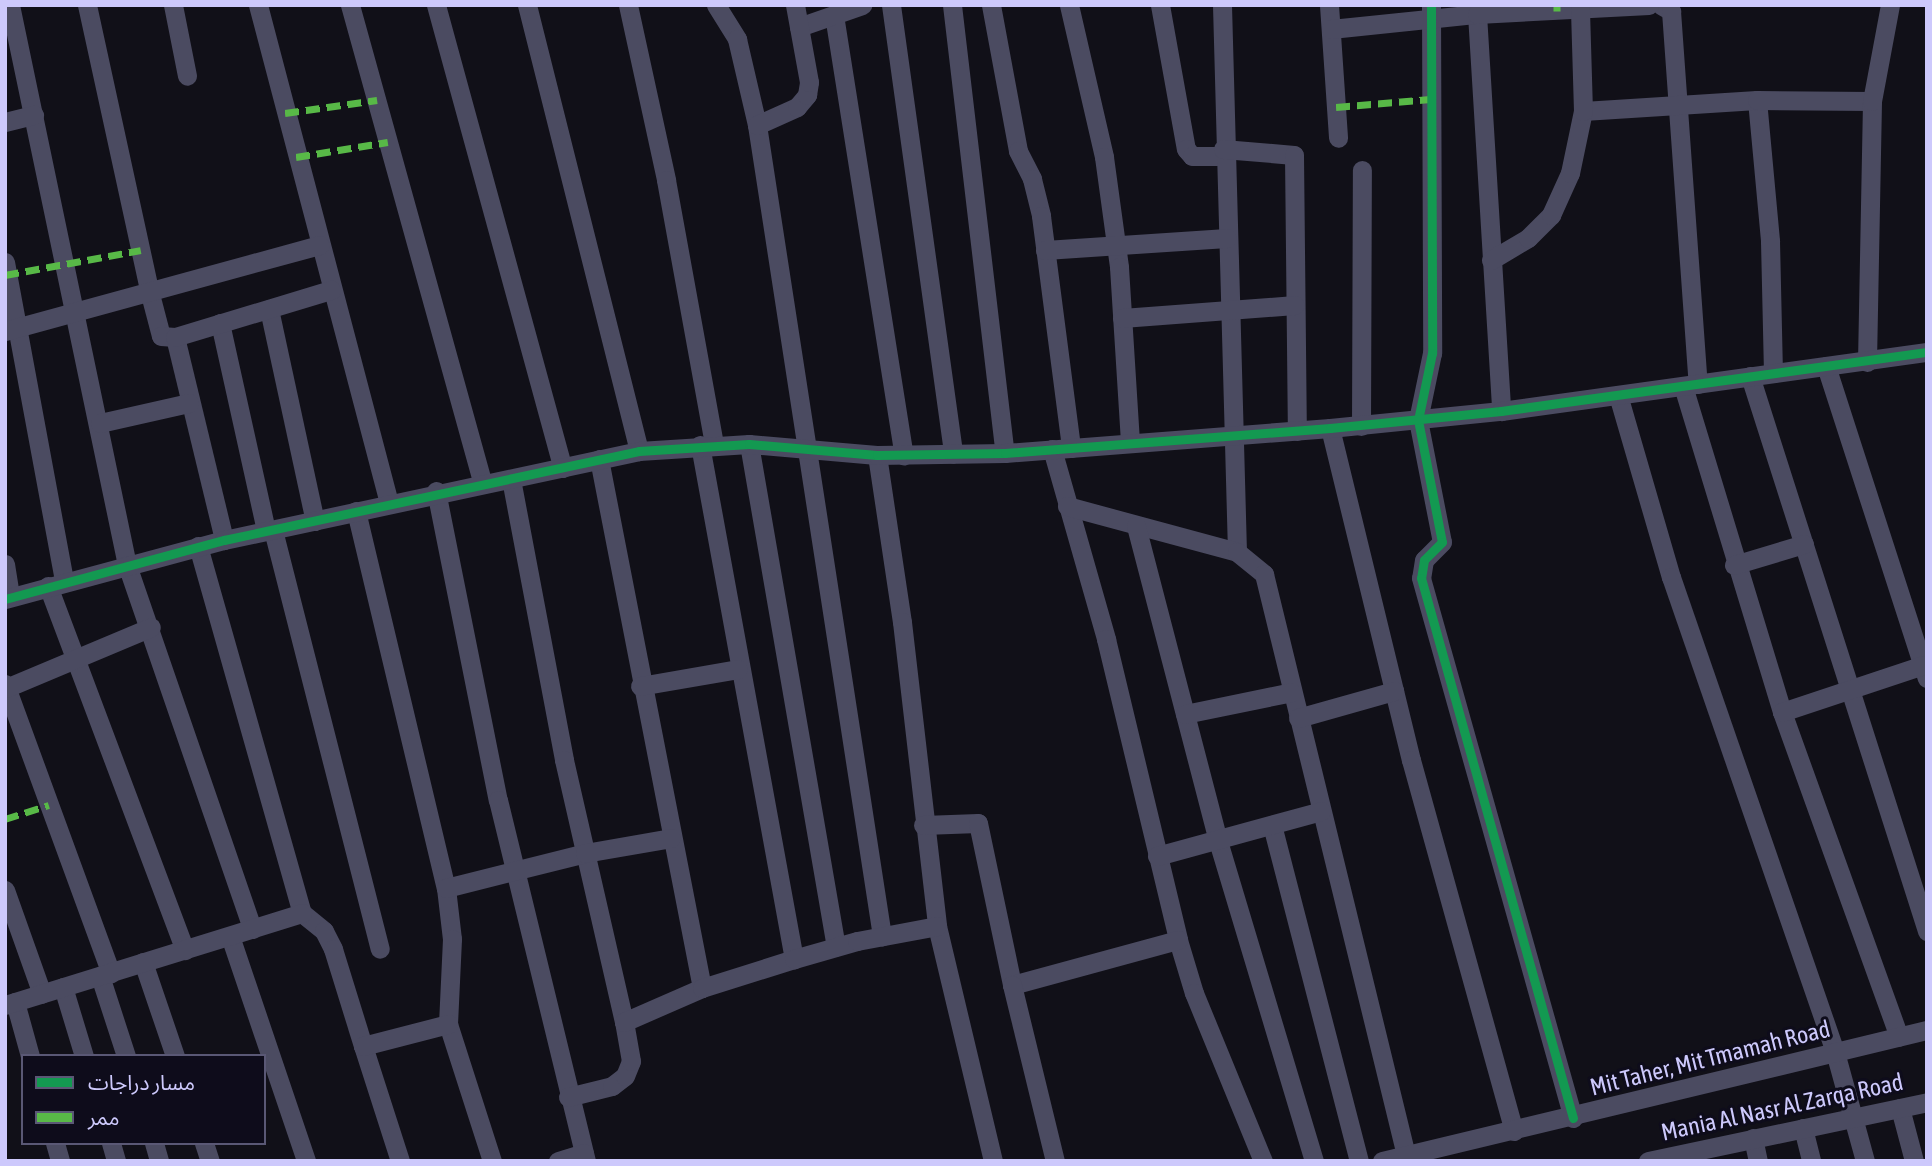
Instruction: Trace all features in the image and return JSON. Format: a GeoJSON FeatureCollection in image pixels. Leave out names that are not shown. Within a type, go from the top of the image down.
{"type":"FeatureCollection","features":[{"type":"Feature","properties":{"kind":"street"},"geometry":{"type":"LineString","coordinates":[[10,5],[100,423],[127,565],[151,627],[252,929]]}},
{"type":"Feature","properties":{"kind":"street"},"geometry":{"type":"LineString","coordinates":[[87,5],[161,336],[175,337],[331,290]]}},
{"type":"Feature","properties":{"kind":"street"},"geometry":{"type":"LineString","coordinates":[[173,5],[187,76]]}},
{"type":"Feature","properties":{"kind":"street"},"geometry":{"type":"LineString","coordinates":[[258,5],[389,503]]}},
{"type":"Feature","properties":{"kind":"street"},"geometry":{"type":"LineString","coordinates":[[350,5],[483,484]]}},
{"type":"Feature","properties":{"kind":"street"},"geometry":{"type":"LineString","coordinates":[[436,5],[563,468]]}},
{"type":"Feature","properties":{"kind":"street"},"geometry":{"type":"LineString","coordinates":[[527,5],[639,451]]}},
{"type":"Feature","properties":{"kind":"street"},"geometry":{"type":"LineString","coordinates":[[628,5],[666,180],[738,669],[794,959]]}},
{"type":"Feature","properties":{"kind":"street"},"geometry":{"type":"LineString","coordinates":[[716,5],[741,50],[757,125],[804,446],[882,936]]}},
{"type":"Feature","properties":{"kind":"street"},"geometry":{"type":"LineString","coordinates":[[757,125],[797,107],[807,95],[794,5]]}},
{"type":"Feature","properties":{"kind":"street"},"geometry":{"type":"LineString","coordinates":[[799,27],[862,5]]}},
{"type":"Feature","properties":{"kind":"street"},"geometry":{"type":"LineString","coordinates":[[891,5],[953,454]]}},
{"type":"Feature","properties":{"kind":"street"},"geometry":{"type":"LineString","coordinates":[[951,5],[1005,453]]}},
{"type":"Feature","properties":{"kind":"street"},"geometry":{"type":"LineString","coordinates":[[991,5],[1018,151],[1032,179],[1045,250],[1067,506],[1106,639],[1178,940],[1194,993],[1263,1161]]}},
{"type":"Feature","properties":{"kind":"street"},"geometry":{"type":"LineString","coordinates":[[1069,5],[1104,157],[1122,318],[1130,443]]}},
{"type":"Feature","properties":{"kind":"street"},"geometry":{"type":"LineString","coordinates":[[1160,5],[1186,149],[1192,156],[1223,152],[1294,155],[1297,431]]}},
{"type":"Feature","properties":{"kind":"street"},"geometry":{"type":"LineString","coordinates":[[1222,5],[1223,152],[1237,552]]}},
{"type":"Feature","properties":{"kind":"street"},"geometry":{"type":"LineString","coordinates":[[1329,5],[1338,138]]}},
{"type":"Feature","properties":{"kind":"street"},"geometry":{"type":"LineString","coordinates":[[1331,29],[1432,12],[1649,5]]}},
{"type":"Feature","properties":{"kind":"street"},"geometry":{"type":"LineString","coordinates":[[1661,5],[1671,11],[1691,385],[1734,565],[1782,712],[1899,1037]]}},
{"type":"Feature","properties":{"kind":"street"},"geometry":{"type":"LineString","coordinates":[[1867,362],[1872,101],[1890,5]]}},
{"type":"Feature","properties":{"kind":"street"},"geometry":{"type":"LineString","coordinates":[[1491,260],[1528,239],[1551,215],[1570,173],[1583,111],[1580,9]]}},
{"type":"Feature","properties":{"kind":"street"},"geometry":{"type":"LineString","coordinates":[[1485,11],[1491,260],[1502,411]]}},
{"type":"Feature","properties":{"kind":"street"},"geometry":{"type":"LineString","coordinates":[[1432,12],[1432,353],[1418,420],[1441,542],[1423,560],[1421,578],[1573,1118]]}},
{"type":"Feature","properties":{"kind":"street"},"geometry":{"type":"LineString","coordinates":[[834,15],[904,456]]}},
{"type":"Feature","properties":{"kind":"street"},"geometry":{"type":"LineString","coordinates":[[1583,111],[1757,100],[1872,101]]}},
{"type":"Feature","properties":{"kind":"street"},"geometry":{"type":"LineString","coordinates":[[1757,100],[1770,241],[1773,373]]}},
{"type":"Feature","properties":{"kind":"street"},"geometry":{"type":"LineString","coordinates":[[5,122],[34,115]]}},
{"type":"Feature","properties":{"kind":"street"},"geometry":{"type":"LineString","coordinates":[[1361,426],[1362,170]]}},
{"type":"Feature","properties":{"kind":"street"},"geometry":{"type":"LineString","coordinates":[[1045,250],[1115,242],[1227,238]]}},
{"type":"Feature","properties":{"kind":"street"},"geometry":{"type":"LineString","coordinates":[[12,329],[76,315],[319,245]]}},
{"type":"Feature","properties":{"kind":"street"},"geometry":{"type":"LineString","coordinates":[[5,262],[12,329],[56,583],[74,656],[185,950]]}},
{"type":"Feature","properties":{"kind":"street"},"geometry":{"type":"LineString","coordinates":[[1122,318],[1295,305]]}},
{"type":"Feature","properties":{"kind":"street"},"geometry":{"type":"LineString","coordinates":[[269,309],[315,521]]}},
{"type":"Feature","properties":{"kind":"street"},"geometry":{"type":"LineString","coordinates":[[220,323],[270,530],[380,949]]}},
{"type":"Feature","properties":{"kind":"street"},"geometry":{"type":"LineString","coordinates":[[175,337],[224,540]]}},
{"type":"Feature","properties":{"kind":"street"},"geometry":{"type":"LineString","coordinates":[[5,564],[8,598],[198,546],[436,491],[511,479],[639,451],[749,444],[804,446],[904,456],[1005,453],[1232,436],[1502,411],[1927,352]]}},
{"type":"Feature","properties":{"kind":"street"},"geometry":{"type":"LineString","coordinates":[[1782,712],[1850,689],[1925,671],[1826,366]]}},
{"type":"Feature","properties":{"kind":"street"},"geometry":{"type":"LineString","coordinates":[[1750,376],[1927,931]]}},
{"type":"Feature","properties":{"kind":"street"},"geometry":{"type":"LineString","coordinates":[[1618,395],[1671,577],[1837,1059],[1866,1161]]}},
{"type":"Feature","properties":{"kind":"street"},"geometry":{"type":"LineString","coordinates":[[100,423],[189,403]]}},
{"type":"Feature","properties":{"kind":"street"},"geometry":{"type":"LineString","coordinates":[[1329,428],[1394,691],[1514,1131]]}},
{"type":"Feature","properties":{"kind":"street"},"geometry":{"type":"LineString","coordinates":[[749,444],[836,947]]}},
{"type":"Feature","properties":{"kind":"street"},"geometry":{"type":"LineString","coordinates":[[877,455],[902,622],[923,825],[937,926],[993,1161]]}},
{"type":"Feature","properties":{"kind":"street"},"geometry":{"type":"LineString","coordinates":[[599,459],[640,686],[702,988]]}},
{"type":"Feature","properties":{"kind":"street"},"geometry":{"type":"LineString","coordinates":[[511,479],[585,853],[631,1061],[625,1076],[612,1086],[568,1097]]}},
{"type":"Feature","properties":{"kind":"street"},"geometry":{"type":"LineString","coordinates":[[436,491],[514,869],[568,1097],[585,1157],[558,1161]]}},
{"type":"Feature","properties":{"kind":"street"},"geometry":{"type":"LineString","coordinates":[[1067,506],[1237,552],[1256,564],[1264,574],[1406,1156]]}},
{"type":"Feature","properties":{"kind":"street"},"geometry":{"type":"LineString","coordinates":[[356,511],[446,888],[452,939],[448,1024],[492,1161]]}},
{"type":"Feature","properties":{"kind":"street"},"geometry":{"type":"LineString","coordinates":[[1136,526],[1218,841],[1314,1161]]}},
{"type":"Feature","properties":{"kind":"street"},"geometry":{"type":"LineString","coordinates":[[1734,565],[1804,544]]}},
{"type":"Feature","properties":{"kind":"street"},"geometry":{"type":"LineString","coordinates":[[198,546],[302,913],[324,931],[333,949],[400,1161]]}},
{"type":"Feature","properties":{"kind":"street"},"geometry":{"type":"LineString","coordinates":[[126,1054],[106,974],[6,686],[74,656],[151,627]]}},
{"type":"Feature","properties":{"kind":"street"},"geometry":{"type":"LineString","coordinates":[[640,686],[738,669]]}},
{"type":"Feature","properties":{"kind":"street"},"geometry":{"type":"LineString","coordinates":[[1298,718],[1394,691]]}},
{"type":"Feature","properties":{"kind":"street"},"geometry":{"type":"LineString","coordinates":[[1185,714],[1292,692]]}},
{"type":"Feature","properties":{"kind":"street"},"geometry":{"type":"LineString","coordinates":[[1157,856],[1321,811]]}},
{"type":"Feature","properties":{"kind":"street"},"geometry":{"type":"LineString","coordinates":[[923,825],[978,823],[1012,985],[1055,1161]]}},
{"type":"Feature","properties":{"kind":"street"},"geometry":{"type":"LineString","coordinates":[[1272,825],[1359,1161]]}},
{"type":"Feature","properties":{"kind":"street"},"geometry":{"type":"LineString","coordinates":[[446,888],[585,853],[671,838]]}},
{"type":"Feature","properties":{"kind":"street"},"geometry":{"type":"LineString","coordinates":[[5,890],[42,994]]}},
{"type":"Feature","properties":{"kind":"street"},"geometry":{"type":"LineString","coordinates":[[29,1054],[10,1004],[302,913]]}},
{"type":"Feature","properties":{"kind":"street"},"geometry":{"type":"LineString","coordinates":[[624,1022],[702,988],[794,959],[882,936],[937,926]]}},
{"type":"Feature","properties":{"kind":"street"},"geometry":{"type":"LineString","coordinates":[[230,936],[306,1161]]}},
{"type":"Feature","properties":{"kind":"street"},"geometry":{"type":"LineString","coordinates":[[1012,985],[1178,940]]}},
{"type":"Feature","properties":{"kind":"street"},"geometry":{"type":"LineString","coordinates":[[143,962],[174,1054]]}},
{"type":"Feature","properties":{"kind":"street"},"geometry":{"type":"LineString","coordinates":[[63,987],[83,1054]]}},
{"type":"Feature","properties":{"kind":"street"},"geometry":{"type":"LineString","coordinates":[[363,1046],[448,1024]]}},
{"type":"Feature","properties":{"kind":"street","name":"Mit Taher, Mit Tmamah Road"},"geometry":{"type":"LineString","coordinates":[[1382,1161],[1837,1059],[1927,1030]]}},
{"type":"Feature","properties":{"kind":"street","name":"Mania Al Nasr Al Zarqa Road"},"geometry":{"type":"LineString","coordinates":[[1648,1161],[1687,1157],[1753,1138],[1803,1128],[1853,1110],[1900,1108],[1927,1102]]}},
{"type":"Feature","properties":{"kind":"street"},"geometry":{"type":"LineString","coordinates":[[1900,1108],[1914,1161]]}},
{"type":"Feature","properties":{"kind":"street"},"geometry":{"type":"LineString","coordinates":[[1803,1128],[1811,1161]]}},
{"type":"Feature","properties":{"kind":"street"},"geometry":{"type":"LineString","coordinates":[[1753,1138],[1759,1161]]}},
{"type":"Feature","properties":{"kind":"marked path"},"geometry":{"type":"LineString","coordinates":[[1557,5],[1557,11]]}},
{"type":"Feature","properties":{"kind":"marked path"},"geometry":{"type":"LineString","coordinates":[[1336,107],[1431,99]]}},
{"type":"Feature","properties":{"kind":"marked path"},"geometry":{"type":"LineString","coordinates":[[285,113],[377,100]]}},
{"type":"Feature","properties":{"kind":"marked path"},"geometry":{"type":"LineString","coordinates":[[296,157],[388,142]]}},
{"type":"Feature","properties":{"kind":"marked path"},"geometry":{"type":"LineString","coordinates":[[5,275],[141,250]]}},
{"type":"Feature","properties":{"kind":"marked path"},"geometry":{"type":"LineString","coordinates":[[5,819],[49,805]]}},
{"type":"Feature","properties":{"kind":"cycle path"},"geometry":{"type":"LineString","coordinates":[[1431,5],[1432,353],[1418,420],[1442,542],[1424,560],[1421,578],[1573,1118]]}},
{"type":"Feature","properties":{"kind":"cycle path"},"geometry":{"type":"LineString","coordinates":[[5,599],[224,540],[639,451],[749,444],[877,455],[1005,453],[1330,428],[1501,411],[1927,352]]}}]}
